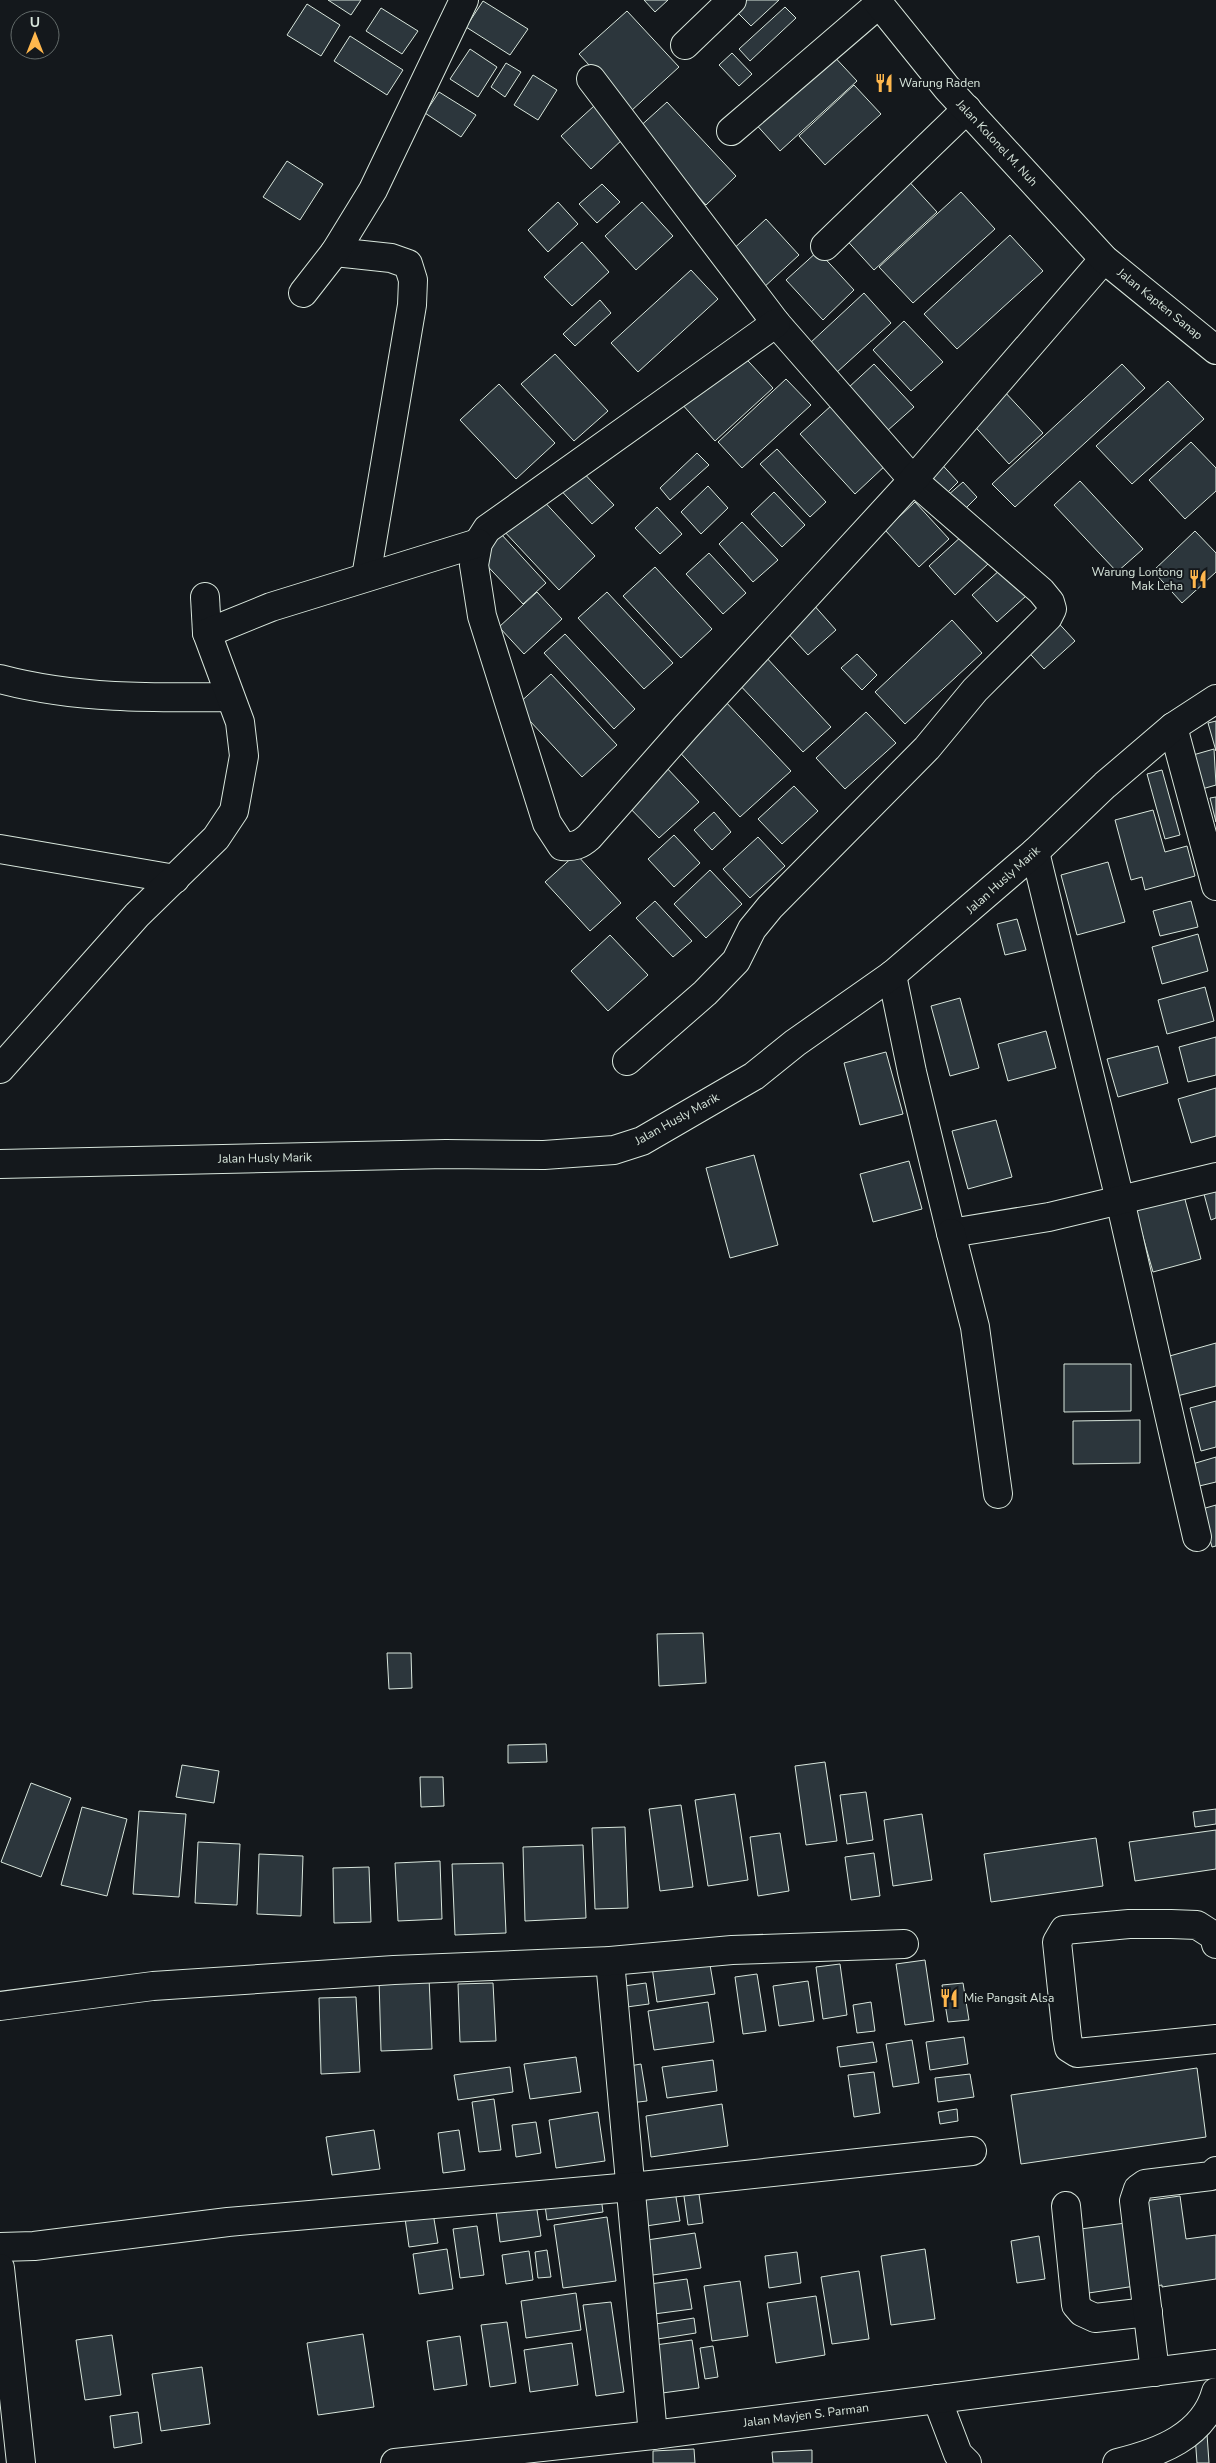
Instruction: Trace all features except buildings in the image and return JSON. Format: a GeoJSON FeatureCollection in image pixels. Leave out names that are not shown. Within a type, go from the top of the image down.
{"type":"FeatureCollection","features":[{"type":"Feature","properties":{"kind":"street"},"geometry":{"type":"LineString","coordinates":[[303,293],[335,252],[386,166],[464,0]]}},
{"type":"Feature","properties":{"kind":"street"},"geometry":{"type":"LineString","coordinates":[[685,45],[732,0]]}},
{"type":"Feature","properties":{"kind":"street"},"geometry":{"type":"LineString","coordinates":[[731,131],[878,2]]}},
{"type":"Feature","properties":{"kind":"street","name":"Jalan Kolonel M. Nuh"},"geometry":{"type":"LineString","coordinates":[[878,2],[947,88],[1104,259]]}},
{"type":"Feature","properties":{"kind":"street"},"geometry":{"type":"LineString","coordinates":[[591,79],[776,324],[913,480],[1041,591],[1050,602],[1052,609],[1048,617],[975,690],[927,748],[770,907],[752,929],[736,960],[705,993],[627,1061]]}},
{"type":"Feature","properties":{"kind":"street"},"geometry":{"type":"LineString","coordinates":[[825,246],[966,109]]}},
{"type":"Feature","properties":{"kind":"street"},"geometry":{"type":"LineString","coordinates":[[335,252],[391,258],[408,264],[413,280],[412,305],[366,577]]}},
{"type":"Feature","properties":{"kind":"street"},"geometry":{"type":"LineString","coordinates":[[776,324],[488,529],[478,543],[474,566],[482,616],[547,823],[562,846],[572,847],[581,844],[589,837],[686,727],[913,480],[1104,259]]}},
{"type":"Feature","properties":{"kind":"street","name":"Jalan Kapten Sanap"},"geometry":{"type":"LineString","coordinates":[[1104,259],[1216,350]]}},
{"type":"Feature","properties":{"kind":"street"},"geometry":{"type":"LineString","coordinates":[[207,633],[238,619],[478,543]]}},
{"type":"Feature","properties":{"kind":"street"},"geometry":{"type":"LineString","coordinates":[[0,1069],[137,915],[216,838],[234,811],[244,756],[240,722],[207,633],[206,597]]}},
{"type":"Feature","properties":{"kind":"street"},"geometry":{"type":"LineString","coordinates":[[0,679],[56,690],[142,699],[230,697]]}},
{"type":"Feature","properties":{"kind":"street","name":"Jalan Husly Marik"},"geometry":{"type":"LineString","coordinates":[[0,1164],[446,1154],[544,1155],[614,1150],[642,1141],[754,1076],[795,1043],[892,974],[1035,852],[1104,785],[1173,727],[1216,699]]}},
{"type":"Feature","properties":{"kind":"street"},"geometry":{"type":"LineString","coordinates":[[1173,727],[1216,886]]}},
{"type":"Feature","properties":{"kind":"street"},"geometry":{"type":"LineString","coordinates":[[0,849],[175,879]]}},
{"type":"Feature","properties":{"kind":"street"},"geometry":{"type":"LineString","coordinates":[[1035,852],[1120,1200],[1197,1537]]}},
{"type":"Feature","properties":{"kind":"street"},"geometry":{"type":"LineString","coordinates":[[892,974],[914,1081],[978,1342],[998,1494]]}},
{"type":"Feature","properties":{"kind":"street"},"geometry":{"type":"LineString","coordinates":[[951,1233],[1049,1217],[1216,1176]]}},
{"type":"Feature","properties":{"kind":"street"},"geometry":{"type":"LineString","coordinates":[[1216,1944],[1214,1936],[1197,1925],[1171,1924],[1130,1924],[1064,1930],[1057,1942],[1069,2048],[1078,2053],[1216,2039]]}},
{"type":"Feature","properties":{"kind":"street"},"geometry":{"type":"LineString","coordinates":[[0,2006],[153,1986],[394,1970],[610,1961],[732,1950],[904,1944]]}},
{"type":"Feature","properties":{"kind":"street"},"geometry":{"type":"LineString","coordinates":[[610,1961],[653,2435]]}},
{"type":"Feature","properties":{"kind":"street"},"geometry":{"type":"LineString","coordinates":[[0,2247],[34,2246],[228,2222],[631,2187],[972,2151]]}},
{"type":"Feature","properties":{"kind":"street"},"geometry":{"type":"LineString","coordinates":[[1155,2372],[1134,2201],[1138,2190],[1145,2184],[1211,2176],[1216,2171]]}},
{"type":"Feature","properties":{"kind":"street"},"geometry":{"type":"LineString","coordinates":[[1066,2206],[1076,2305],[1082,2312],[1095,2318],[1148,2312]]}},
{"type":"Feature","properties":{"kind":"street"},"geometry":{"type":"LineString","coordinates":[[0,2268],[21,2463]]}},
{"type":"Feature","properties":{"kind":"street","name":"Jalan Mayjen S. Parman"},"geometry":{"type":"LineString","coordinates":[[395,2463],[653,2435],[1216,2364]]}},
{"type":"Feature","properties":{"kind":"street"},"geometry":{"type":"LineString","coordinates":[[1118,2463],[1148,2456],[1187,2436],[1212,2407],[1216,2392]]}},
{"type":"Feature","properties":{"kind":"street"},"geometry":{"type":"LineString","coordinates":[[937,2399],[958,2454],[967,2463]]}},
{"type":"Feature","properties":{"kind":"place","name":"Warung Raden"},"geometry":{"type":"Point","coordinates":[884,83]}},
{"type":"Feature","properties":{"kind":"place","name":"Warung Lontong Mak Leha"},"geometry":{"type":"Point","coordinates":[1198,579]}},
{"type":"Feature","properties":{"kind":"place","name":"Mie Pangsit Alsa"},"geometry":{"type":"Point","coordinates":[949,1998]}}]}
